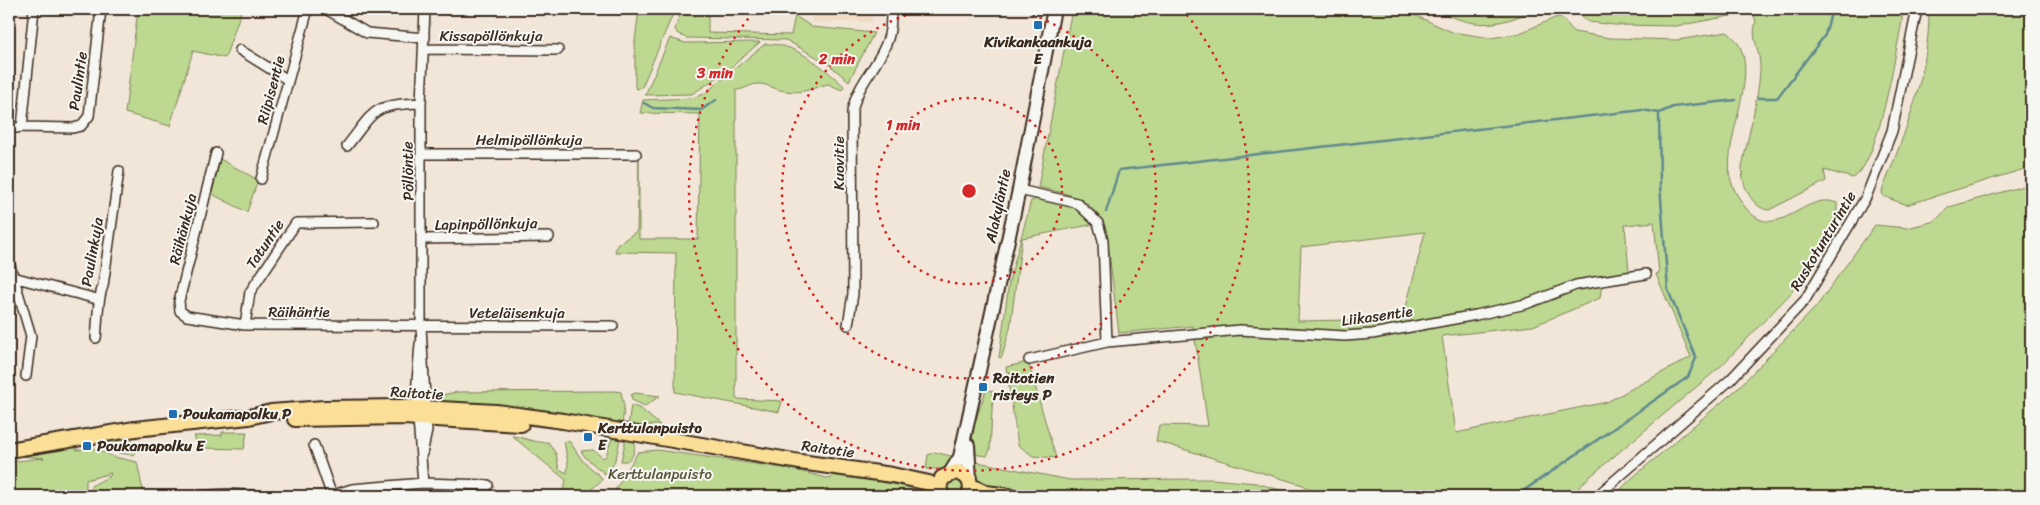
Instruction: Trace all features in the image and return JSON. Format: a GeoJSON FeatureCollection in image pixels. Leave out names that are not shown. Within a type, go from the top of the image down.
{"type":"FeatureCollection","features":[{"type":"Feature","properties":{"kind":"main road","name":"Alakyläntie"},"geometry":{"type":"LineString","coordinates":[[948,473],[960,457],[1019,190],[1054,9]]}},
{"type":"Feature","properties":{"kind":"main road","name":"Raitotie"},"geometry":{"type":"LineString","coordinates":[[9,450],[169,424],[324,408],[422,413],[582,426],[892,475],[929,483],[941,495]]}},
{"type":"Feature","properties":{"kind":"main road","name":"Alakyläntie"},"geometry":{"type":"LineString","coordinates":[[970,410],[968,458],[970,488]]}},
{"type":"Feature","properties":{"kind":"main road","name":"Raitotie"},"geometry":{"type":"LineString","coordinates":[[892,475],[948,473]]}},
{"type":"Feature","properties":{"kind":"main road"},"geometry":{"type":"LineString","coordinates":[[941,495],[940,483],[948,473],[962,473],[970,488],[986,493],[1009,496]]}},
{"type":"Feature","properties":{"kind":"street"},"geometry":{"type":"LineString","coordinates":[[9,130],[22,126],[34,9]]}},
{"type":"Feature","properties":{"kind":"street","name":"Paulintie"},"geometry":{"type":"LineString","coordinates":[[22,126],[73,128],[86,122],[89,116],[101,9]]}},
{"type":"Feature","properties":{"kind":"street","name":"Riipisentie"},"geometry":{"type":"LineString","coordinates":[[261,179],[308,9]]}},
{"type":"Feature","properties":{"kind":"street"},"geometry":{"type":"LineString","coordinates":[[326,9],[367,33],[425,38]]}},
{"type":"Feature","properties":{"kind":"street","name":"Pöllöntie"},"geometry":{"type":"LineString","coordinates":[[423,484],[422,413],[418,353],[422,330],[423,239],[421,154],[425,9]]}},
{"type":"Feature","properties":{"kind":"street","name":"Kuovitie"},"geometry":{"type":"LineString","coordinates":[[848,325],[853,294],[852,112],[859,87],[886,44],[891,29],[891,9]]}},
{"type":"Feature","properties":{"kind":"street","name":"Ruskotunturintie"},"geometry":{"type":"LineString","coordinates":[[1597,496],[1730,380],[1805,300],[1866,197],[1892,131],[1917,9]]}},
{"type":"Feature","properties":{"kind":"street"},"geometry":{"type":"LineString","coordinates":[[240,50],[288,80]]}},
{"type":"Feature","properties":{"kind":"street","name":"Kissapöllönkuja"},"geometry":{"type":"LineString","coordinates":[[424,50],[558,50]]}},
{"type":"Feature","properties":{"kind":"street"},"geometry":{"type":"LineString","coordinates":[[347,146],[376,110],[383,106],[422,103]]}},
{"type":"Feature","properties":{"kind":"street","name":"Räihänkuja"},"geometry":{"type":"LineString","coordinates":[[180,312],[179,302],[216,153]]}},
{"type":"Feature","properties":{"kind":"street","name":"Helmipöllönkuja"},"geometry":{"type":"LineString","coordinates":[[421,154],[636,154]]}},
{"type":"Feature","properties":{"kind":"street","name":"Paulinkuja"},"geometry":{"type":"LineString","coordinates":[[96,338],[100,308],[98,299],[103,286],[120,171]]}},
{"type":"Feature","properties":{"kind":"street"},"geometry":{"type":"LineString","coordinates":[[1019,190],[1077,203],[1098,223],[1103,240],[1107,342]]}},
{"type":"Feature","properties":{"kind":"street","name":"Tatuntie"},"geometry":{"type":"LineString","coordinates":[[244,326],[250,292],[296,223],[374,222]]}},
{"type":"Feature","properties":{"kind":"street","name":"Lapinpöllönkuja"},"geometry":{"type":"LineString","coordinates":[[423,239],[549,237]]}},
{"type":"Feature","properties":{"kind":"street"},"geometry":{"type":"LineString","coordinates":[[9,262],[11,277],[31,336],[26,376]]}},
{"type":"Feature","properties":{"kind":"street","name":"Liikasentie"},"geometry":{"type":"LineString","coordinates":[[1029,360],[1107,342],[1240,330],[1345,336],[1372,334],[1526,304],[1576,285],[1646,274]]}},
{"type":"Feature","properties":{"kind":"street"},"geometry":{"type":"LineString","coordinates":[[11,277],[98,299]]}},
{"type":"Feature","properties":{"kind":"street","name":"Räihäntie"},"geometry":{"type":"LineString","coordinates":[[180,312],[187,316],[244,326],[422,330]]}},
{"type":"Feature","properties":{"kind":"street","name":"Veteläisenkuja"},"geometry":{"type":"LineString","coordinates":[[422,330],[613,326]]}},
{"type":"Feature","properties":{"kind":"street"},"geometry":{"type":"LineString","coordinates":[[314,445],[331,496],[352,489],[423,484],[488,485]]}},
{"type":"Feature","properties":{"kind":"street"},"geometry":{"type":"LineString","coordinates":[[193,496],[227,494],[255,496]]}},
{"type":"Feature","properties":{"kind":"shaded area"},"geometry":{"type":"Polygon","coordinates":[[[812,9],[872,9],[872,22],[812,22],[812,9]]]}},
{"type":"Feature","properties":{"kind":"green space"},"geometry":{"type":"Polygon","coordinates":[[[138,9],[242,9],[225,58],[193,51],[170,126],[125,113],[138,9]]]}},
{"type":"Feature","properties":{"kind":"green space"},"geometry":{"type":"Polygon","coordinates":[[[639,9],[675,9],[642,87],[637,89],[635,87],[635,41],[639,9]]]}},
{"type":"Feature","properties":{"kind":"green space"},"geometry":{"type":"Polygon","coordinates":[[[682,9],[708,9],[708,33],[791,35],[795,16],[812,27],[874,33],[849,81],[827,63],[786,40],[686,38],[677,33],[675,29],[682,9]]]}},
{"type":"Feature","properties":{"kind":"green space"},"geometry":{"type":"Polygon","coordinates":[[[1072,9],[1401,9],[1452,32],[1491,38],[1520,33],[1557,17],[1562,18],[1574,32],[1610,38],[1677,40],[1727,32],[1740,46],[1745,64],[1744,84],[1731,150],[1730,171],[1734,189],[1747,210],[1760,219],[1773,221],[1823,201],[1837,203],[1837,221],[1791,293],[1720,367],[1586,480],[1572,496],[1319,496],[1303,485],[1156,441],[1159,425],[1208,426],[1193,326],[1119,333],[1106,229],[1100,218],[1086,203],[1070,195],[1038,187],[1072,9]],[[1654,222],[1625,225],[1629,272],[1603,275],[1600,298],[1533,326],[1442,336],[1456,433],[1607,402],[1691,357],[1656,274],[1659,273],[1654,222]],[[1425,232],[1301,247],[1298,321],[1403,319],[1425,232]]]}},
{"type":"Feature","properties":{"kind":"green space"},"geometry":{"type":"Polygon","coordinates":[[[1432,9],[1538,9],[1509,20],[1485,24],[1462,20],[1432,9]]]}},
{"type":"Feature","properties":{"kind":"green space"},"geometry":{"type":"Polygon","coordinates":[[[1577,9],[1902,9],[1902,22],[1885,106],[1871,152],[1862,169],[1853,178],[1824,170],[1826,181],[1769,210],[1763,209],[1757,205],[1749,194],[1742,174],[1760,70],[1754,33],[1756,21],[1752,12],[1676,26],[1615,25],[1589,22],[1583,19],[1577,9]]]}},
{"type":"Feature","properties":{"kind":"green space"},"geometry":{"type":"Polygon","coordinates":[[[1929,9],[2031,9],[2031,167],[1906,205],[1883,196],[1882,191],[1907,125],[1921,79],[1928,33],[1929,9]]]}},
{"type":"Feature","properties":{"kind":"green space"},"geometry":{"type":"Polygon","coordinates":[[[670,38],[685,43],[760,42],[726,72],[692,94],[645,95],[670,38]]]}},
{"type":"Feature","properties":{"kind":"green space"},"geometry":{"type":"Polygon","coordinates":[[[765,44],[776,44],[797,51],[827,71],[844,86],[842,90],[828,84],[808,90],[792,92],[758,84],[736,90],[736,399],[782,401],[779,412],[675,392],[676,253],[615,252],[617,245],[637,231],[639,159],[639,239],[698,239],[700,114],[640,113],[643,100],[692,98],[704,94],[765,44]]]}},
{"type":"Feature","properties":{"kind":"green space"},"geometry":{"type":"Polygon","coordinates":[[[220,159],[258,180],[247,212],[212,194],[220,159]]]}},
{"type":"Feature","properties":{"kind":"green space"},"geometry":{"type":"Polygon","coordinates":[[[2031,184],[2031,496],[1614,496],[1631,479],[1737,389],[1816,307],[1875,225],[1907,228],[1935,221],[1949,207],[2031,184]]]}},
{"type":"Feature","properties":{"kind":"green space"},"geometry":{"type":"Polygon","coordinates":[[[1039,198],[1076,209],[1095,224],[1022,238],[1010,328],[1002,357],[999,358],[1009,282],[1031,201],[1039,198]]]}},
{"type":"Feature","properties":{"kind":"green space"},"geometry":{"type":"Polygon","coordinates":[[[1028,362],[1056,458],[1033,456],[1018,445],[1006,367],[1028,362]]]}},
{"type":"Feature","properties":{"kind":"green space"},"geometry":{"type":"Polygon","coordinates":[[[986,390],[993,391],[990,450],[987,456],[972,454],[973,428],[986,390]]]}},
{"type":"Feature","properties":{"kind":"green space"},"geometry":{"type":"Polygon","coordinates":[[[457,392],[621,392],[624,406],[622,427],[443,405],[431,397],[457,392]]]}},
{"type":"Feature","properties":{"kind":"green space"},"geometry":{"type":"Polygon","coordinates":[[[635,393],[660,396],[645,406],[632,400],[631,395],[635,393]]]}},
{"type":"Feature","properties":{"kind":"green space"},"geometry":{"type":"Polygon","coordinates":[[[631,405],[641,409],[660,425],[628,426],[631,405]]]}},
{"type":"Feature","properties":{"kind":"green space"},"geometry":{"type":"Polygon","coordinates":[[[222,432],[247,432],[244,449],[199,448],[194,436],[222,435],[222,432]]]}},
{"type":"Feature","properties":{"kind":"green space"},"geometry":{"type":"Polygon","coordinates":[[[128,435],[133,442],[136,453],[133,455],[113,452],[100,445],[109,439],[128,435]]]}},
{"type":"Feature","properties":{"kind":"green space"},"geometry":{"type":"Polygon","coordinates":[[[512,436],[548,442],[556,454],[559,469],[567,473],[568,463],[564,441],[570,442],[582,460],[602,480],[584,496],[562,496],[566,480],[512,436]]]}},
{"type":"Feature","properties":{"kind":"green space"},"geometry":{"type":"Polygon","coordinates":[[[620,438],[617,453],[612,467],[605,474],[585,457],[581,451],[593,450],[603,458],[606,456],[611,440],[620,438]]]}},
{"type":"Feature","properties":{"kind":"green space"},"geometry":{"type":"Polygon","coordinates":[[[626,438],[634,440],[634,451],[631,458],[621,461],[626,438]]]}},
{"type":"Feature","properties":{"kind":"green space"},"geometry":{"type":"Polygon","coordinates":[[[75,447],[77,450],[94,448],[114,457],[137,462],[144,496],[93,496],[91,486],[110,476],[111,473],[86,480],[86,496],[9,496],[9,462],[44,458],[17,456],[75,447]]]}},
{"type":"Feature","properties":{"kind":"green space","name":"Kerttulanpuisto"},"geometry":{"type":"Polygon","coordinates":[[[657,450],[791,469],[831,479],[832,472],[915,485],[914,496],[603,496],[614,492],[638,452],[657,450]]]}},
{"type":"Feature","properties":{"kind":"green space"},"geometry":{"type":"Polygon","coordinates":[[[934,452],[955,457],[950,465],[942,469],[926,469],[928,455],[934,452]]]}},
{"type":"Feature","properties":{"kind":"green space"},"geometry":{"type":"Polygon","coordinates":[[[972,461],[1070,480],[1212,479],[1256,483],[1301,496],[1026,496],[994,492],[979,486],[973,473],[972,461]]]}},
{"type":"Feature","properties":{"kind":"green space"},"geometry":{"type":"Polygon","coordinates":[[[952,476],[966,483],[962,496],[949,496],[945,484],[952,476]]]}},
{"type":"Feature","properties":{"kind":"waterway"},"geometry":{"type":"LineString","coordinates":[[1758,98],[1777,98],[1825,35],[1832,9]]}},
{"type":"Feature","properties":{"kind":"waterway"},"geometry":{"type":"LineString","coordinates":[[644,103],[653,108],[701,110],[716,100]]}},
{"type":"Feature","properties":{"kind":"waterway"},"geometry":{"type":"LineString","coordinates":[[1516,496],[1688,377],[1696,358],[1668,290],[1660,186],[1659,113],[1673,107],[1736,100]]}},
{"type":"Feature","properties":{"kind":"waterway"},"geometry":{"type":"LineString","coordinates":[[1106,212],[1119,170],[1643,110],[1659,113]]}},
{"type":"Feature","properties":{"kind":"place","name":"Kivikankaankuja E"},"geometry":{"type":"Point","coordinates":[1038,25]}},
{"type":"Feature","properties":{"kind":"place","name":"Raitotien risteys P"},"geometry":{"type":"Point","coordinates":[983,387]}},
{"type":"Feature","properties":{"kind":"place","name":"Poukamapolku P"},"geometry":{"type":"Point","coordinates":[173,414]}},
{"type":"Feature","properties":{"kind":"place","name":"Kerttulanpuisto E"},"geometry":{"type":"Point","coordinates":[588,437]}},
{"type":"Feature","properties":{"kind":"place","name":"Poukamapolku E"},"geometry":{"type":"Point","coordinates":[87,446]}}]}
